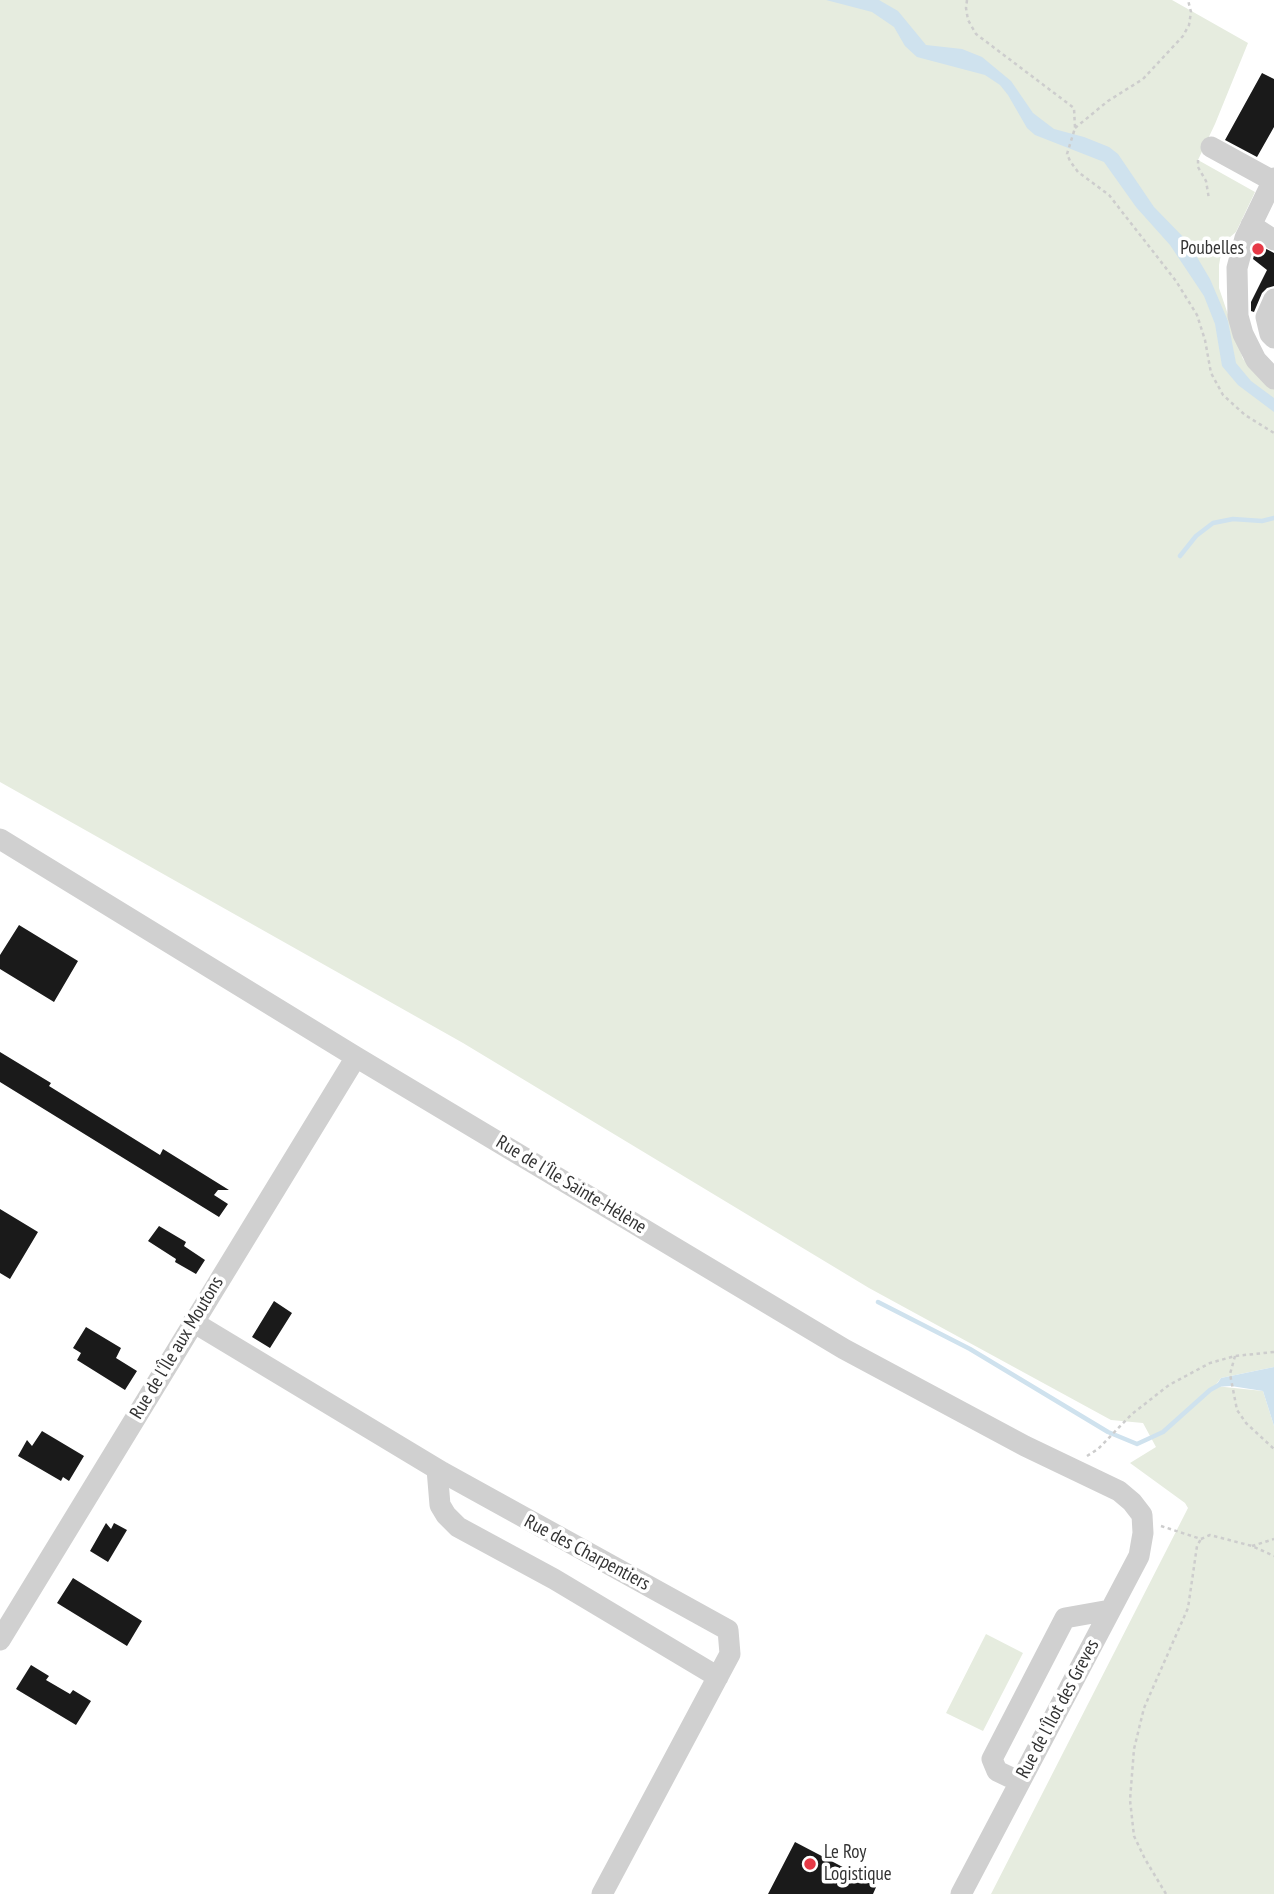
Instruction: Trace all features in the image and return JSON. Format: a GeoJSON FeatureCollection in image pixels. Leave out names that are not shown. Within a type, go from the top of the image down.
{"type":"FeatureCollection","features":[{"type":"Feature","properties":{"kind":"street"},"geometry":{"type":"LineString","coordinates":[[1211,147],[1273,179],[1251,225],[1237,268],[1238,316],[1243,334],[1256,360],[1274,379]]}},
{"type":"Feature","properties":{"kind":"street"},"geometry":{"type":"LineString","coordinates":[[1251,225],[1274,240]]}},
{"type":"Feature","properties":{"kind":"street"},"geometry":{"type":"LineString","coordinates":[[1274,299],[1266,317],[1270,334],[1274,338]]}},
{"type":"Feature","properties":{"kind":"street","name":"Rue de l'Île Sainte-Hélène"},"geometry":{"type":"LineString","coordinates":[[0,839],[356,1058],[844,1349],[1025,1446],[1119,1491],[1132,1502],[1142,1515],[1143,1521]]}},
{"type":"Feature","properties":{"kind":"street","name":"Rue de l'Île aux Moutons"},"geometry":{"type":"LineString","coordinates":[[0,1640],[356,1058]]}},
{"type":"Feature","properties":{"kind":"street","name":"Rue des Charpentiers"},"geometry":{"type":"LineString","coordinates":[[193,1322],[437,1469],[728,1630],[730,1654],[602,1894]]}},
{"type":"Feature","properties":{"kind":"street"},"geometry":{"type":"LineString","coordinates":[[437,1469],[440,1505],[458,1527],[554,1579],[718,1678]]}},
{"type":"Feature","properties":{"kind":"street","name":"Rue de l'Îlot des Greves"},"geometry":{"type":"LineString","coordinates":[[961,1894],[1139,1556],[1143,1521]]}},
{"type":"Feature","properties":{"kind":"street"},"geometry":{"type":"LineString","coordinates":[[1020,1782],[997,1771],[992,1759],[1065,1618],[1110,1610]]}},
{"type":"Feature","properties":{"kind":"path"},"geometry":{"type":"LineString","coordinates":[[967,0],[968,20],[976,34],[1074,108],[1075,128],[1067,154],[1078,172],[1109,195],[1176,281],[1197,315],[1211,373],[1223,395],[1245,415],[1274,433]]}},
{"type":"Feature","properties":{"kind":"path"},"geometry":{"type":"LineString","coordinates":[[1075,128],[1108,101],[1143,79],[1183,36],[1189,25],[1191,12],[1188,0]]}},
{"type":"Feature","properties":{"kind":"path"},"geometry":{"type":"LineString","coordinates":[[1209,199],[1206,181],[1197,162],[1206,145],[1211,147]]}},
{"type":"Feature","properties":{"kind":"path"},"geometry":{"type":"LineString","coordinates":[[1082,1460],[1098,1449],[1132,1414],[1169,1385],[1210,1363],[1235,1356],[1274,1352]]}},
{"type":"Feature","properties":{"kind":"path"},"geometry":{"type":"LineString","coordinates":[[1235,1356],[1230,1374],[1237,1409],[1246,1423],[1274,1449]]}},
{"type":"Feature","properties":{"kind":"path"},"geometry":{"type":"LineString","coordinates":[[1143,1521],[1201,1539]]}},
{"type":"Feature","properties":{"kind":"path"},"geometry":{"type":"LineString","coordinates":[[1166,1894],[1134,1836],[1130,1800],[1134,1749],[1144,1708],[1188,1608],[1197,1546],[1201,1539],[1210,1535],[1252,1546],[1274,1556]]}},
{"type":"Feature","properties":{"kind":"path"},"geometry":{"type":"LineString","coordinates":[[1252,1546],[1274,1539]]}},
{"type":"Feature","properties":{"kind":"shaded area"},"geometry":{"type":"Polygon","coordinates":[[[0,0],[1172,0],[1248,43],[1198,160],[1255,192],[1236,232],[1223,243],[1219,288],[1243,359],[1274,385],[1274,1367],[1221,1378],[1215,1386],[1263,1391],[1274,1426],[1274,1894],[991,1894],[1188,1508],[1185,1503],[1130,1463],[1156,1447],[1143,1423],[1111,1420],[869,1288],[463,1043],[0,782],[0,0]]]}},
{"type":"Feature","properties":{"kind":"shaded area"},"geometry":{"type":"Polygon","coordinates":[[[986,1634],[1023,1653],[983,1731],[946,1713],[986,1634]]]}},
{"type":"Feature","properties":{"kind":"water"},"geometry":{"type":"Polygon","coordinates":[[[826,0],[879,0],[898,11],[926,45],[962,49],[982,57],[1011,81],[1033,113],[1054,129],[1084,137],[1109,147],[1118,154],[1154,207],[1188,242],[1210,279],[1228,321],[1236,363],[1251,381],[1274,398],[1274,412],[1238,385],[1222,366],[1215,324],[1204,296],[1170,245],[1136,207],[1104,162],[1035,135],[1027,128],[1000,85],[985,75],[917,57],[905,46],[894,27],[872,12],[826,0]]]}},
{"type":"Feature","properties":{"kind":"water"},"geometry":{"type":"Polygon","coordinates":[[[1274,1367],[1274,1426],[1263,1391],[1231,1386],[1215,1387],[1221,1378],[1274,1367]]]}},
{"type":"Feature","properties":{"kind":"building"},"geometry":{"type":"Polygon","coordinates":[[[1262,73],[1274,79],[1274,127],[1257,157],[1225,140],[1262,73]]]}},
{"type":"Feature","properties":{"kind":"building"},"geometry":{"type":"Polygon","coordinates":[[[1257,244],[1274,253],[1274,286],[1262,293],[1254,312],[1251,311],[1251,302],[1267,270],[1253,259],[1257,244]]]}},
{"type":"Feature","properties":{"kind":"building"},"geometry":{"type":"Polygon","coordinates":[[[19,925],[78,961],[54,1002],[0,969],[0,955],[19,925]]]}},
{"type":"Feature","properties":{"kind":"building"},"geometry":{"type":"Polygon","coordinates":[[[0,1052],[160,1155],[163,1149],[229,1190],[218,1190],[214,1195],[228,1204],[219,1217],[0,1082],[0,1052]]]}},
{"type":"Feature","properties":{"kind":"building"},"geometry":{"type":"Polygon","coordinates":[[[0,1209],[38,1232],[10,1279],[0,1273],[0,1209]]]}},
{"type":"Feature","properties":{"kind":"building"},"geometry":{"type":"Polygon","coordinates":[[[159,1226],[186,1242],[184,1246],[205,1260],[196,1274],[148,1241],[159,1226]]]}},
{"type":"Feature","properties":{"kind":"building"},"geometry":{"type":"Polygon","coordinates":[[[274,1301],[292,1313],[270,1348],[252,1337],[274,1301]]]}},
{"type":"Feature","properties":{"kind":"building"},"geometry":{"type":"Polygon","coordinates":[[[86,1327],[121,1348],[116,1358],[137,1371],[125,1390],[77,1360],[81,1353],[73,1348],[86,1327]]]}},
{"type":"Feature","properties":{"kind":"building"},"geometry":{"type":"Polygon","coordinates":[[[42,1431],[84,1456],[69,1481],[63,1477],[61,1481],[18,1456],[27,1440],[32,1446],[42,1431]]]}},
{"type":"Feature","properties":{"kind":"building"},"geometry":{"type":"Polygon","coordinates":[[[106,1523],[111,1529],[114,1523],[127,1530],[108,1562],[90,1551],[106,1523]]]}},
{"type":"Feature","properties":{"kind":"building"},"geometry":{"type":"Polygon","coordinates":[[[73,1578],[142,1621],[127,1646],[57,1603],[73,1578]]]}},
{"type":"Feature","properties":{"kind":"building"},"geometry":{"type":"Polygon","coordinates":[[[31,1665],[49,1676],[46,1680],[70,1694],[73,1690],[91,1701],[76,1725],[16,1689],[31,1665]]]}},
{"type":"Feature","properties":{"kind":"building","name":"Le Roy Logistique"},"geometry":{"type":"Polygon","coordinates":[[[795,1842],[877,1885],[873,1894],[768,1894],[795,1842]]]}},
{"type":"Feature","properties":{"kind":"waterway"},"geometry":{"type":"LineString","coordinates":[[1180,556],[1196,536],[1213,523],[1233,519],[1262,521],[1274,518]]}},
{"type":"Feature","properties":{"kind":"waterway"},"geometry":{"type":"LineString","coordinates":[[878,1302],[970,1349],[1108,1432],[1137,1444],[1163,1432],[1219,1385]]}},
{"type":"Feature","properties":{"kind":"place","name":"Poubelles"},"geometry":{"type":"Point","coordinates":[1258,249]}},
{"type":"Feature","properties":{"kind":"place","name":"Le Roy Logistique"},"geometry":{"type":"Point","coordinates":[810,1864]}}]}
